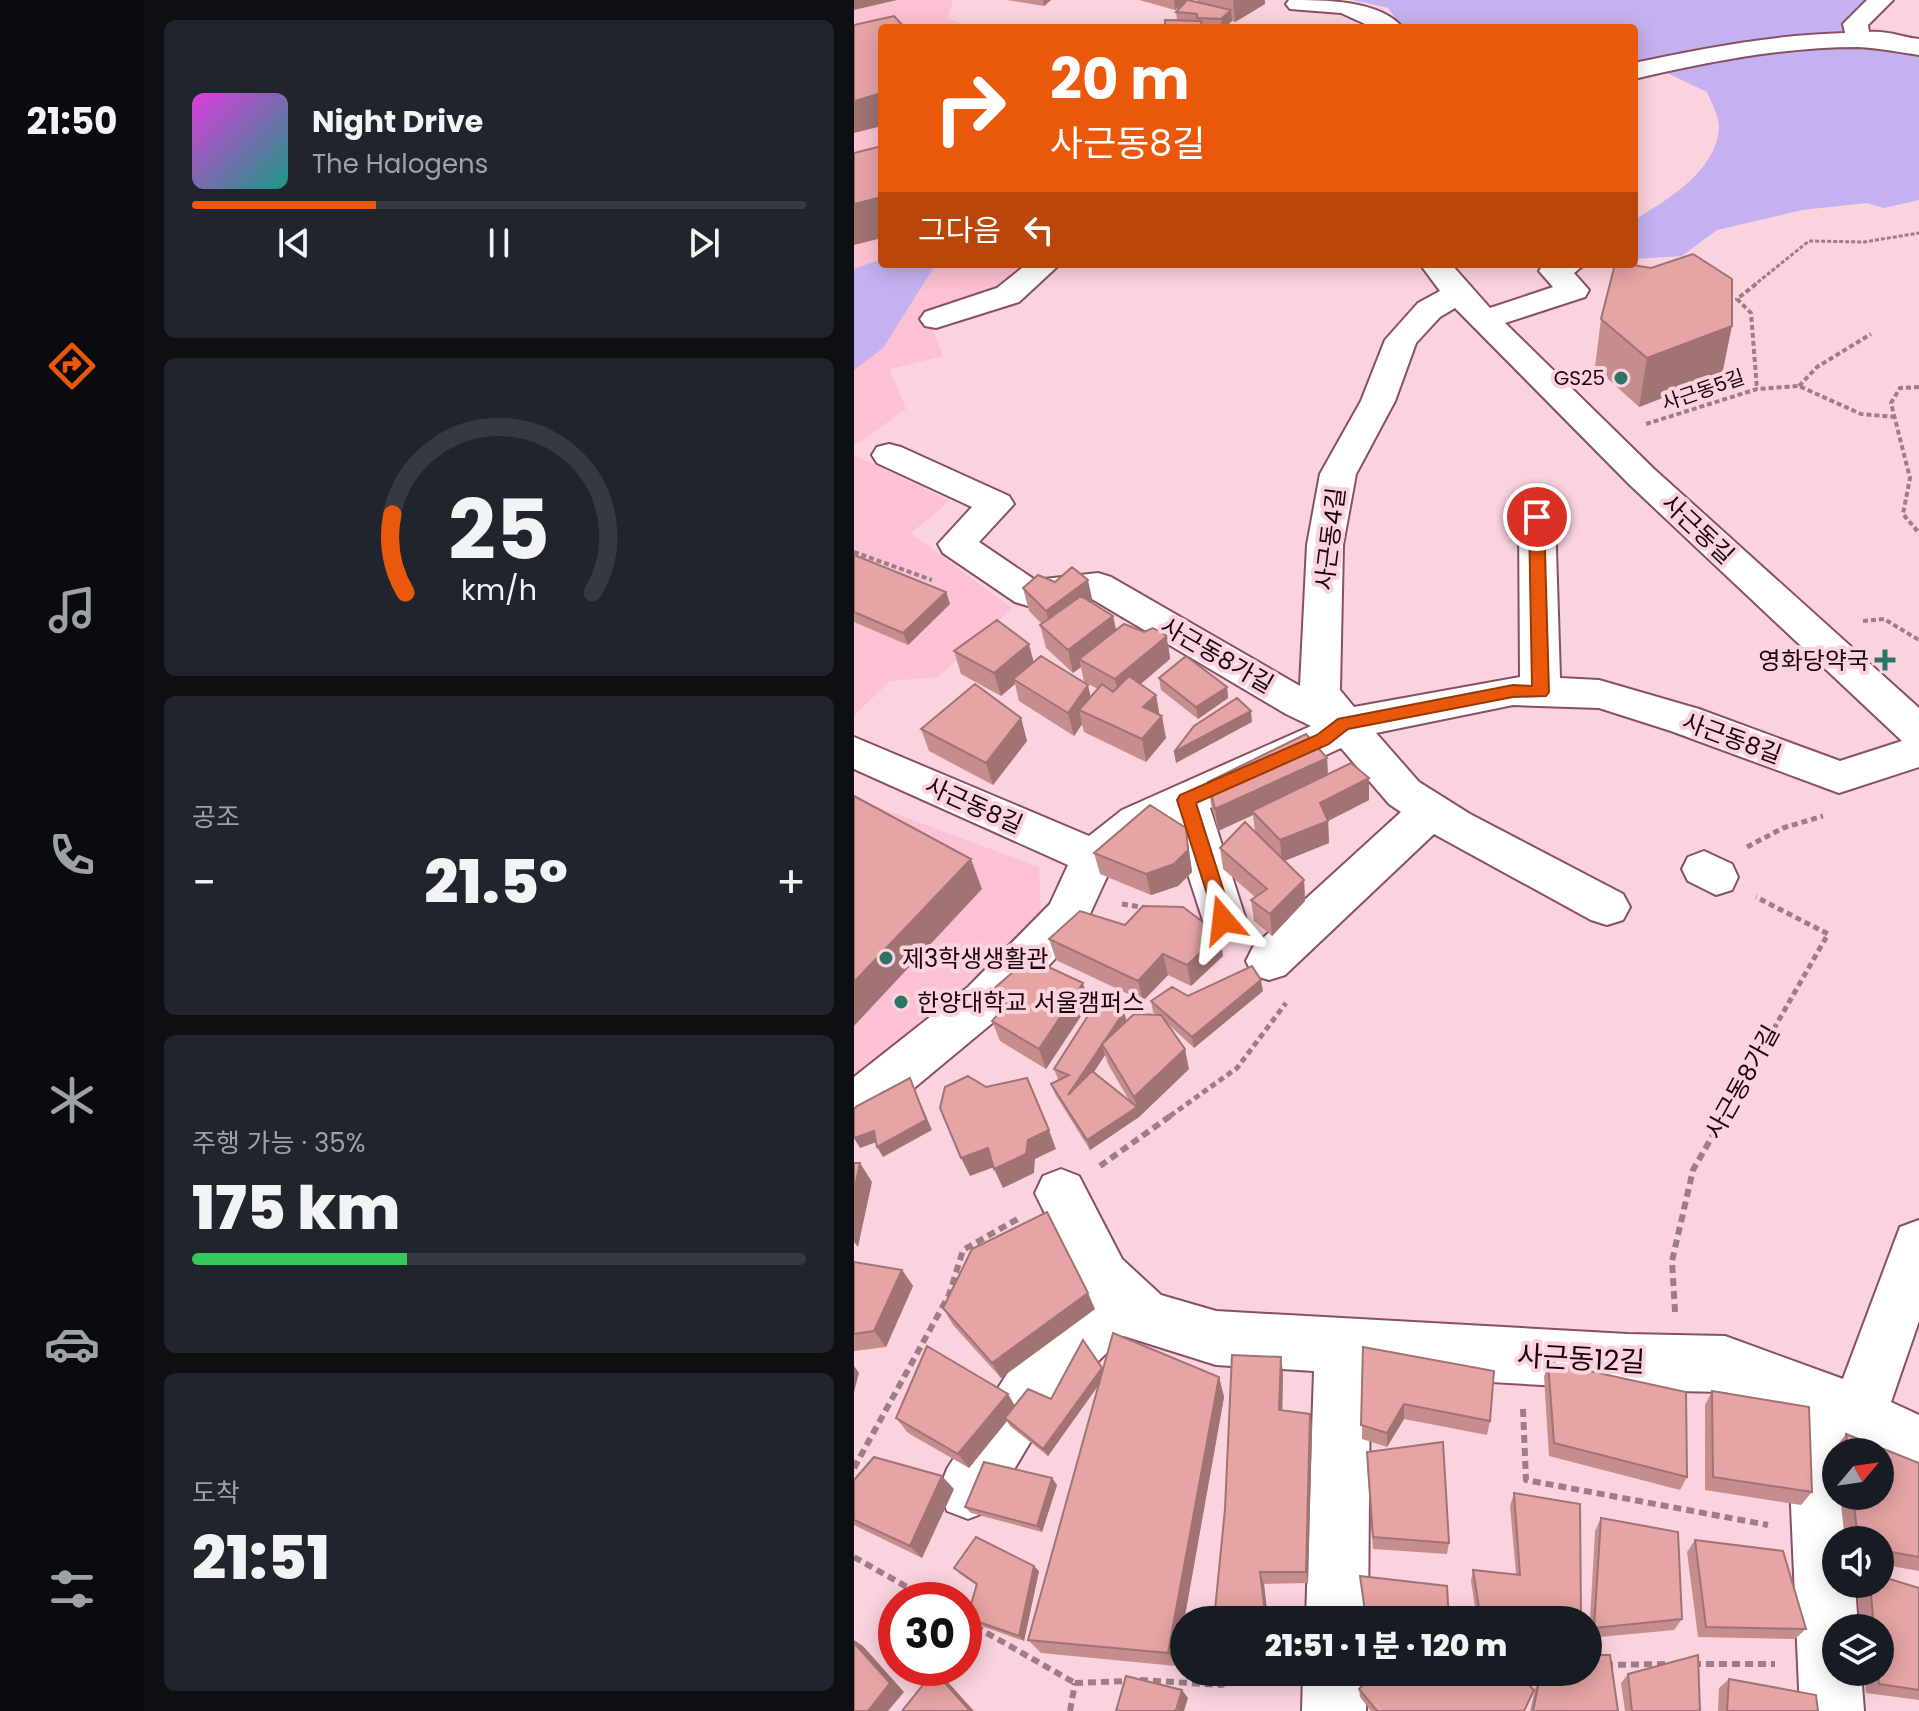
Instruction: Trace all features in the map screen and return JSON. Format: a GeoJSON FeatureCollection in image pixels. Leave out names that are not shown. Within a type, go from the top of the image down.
{"type":"FeatureCollection","features":[{"type":"Feature","properties":{"kind":"street"},"geometry":{"type":"LineString","coordinates":[[1859,40],[1855,24],[1881,0]]}},
{"type":"Feature","properties":{"kind":"street"},"geometry":{"type":"LineString","coordinates":[[1292,2],[1317,1],[1355,9],[1383,24]]}},
{"type":"Feature","properties":{"kind":"street"},"geometry":{"type":"LineString","coordinates":[[1292,2],[1350,24]]}},
{"type":"Feature","properties":{"kind":"street"},"geometry":{"type":"LineString","coordinates":[[1638,70],[1757,47],[1919,34]]}},
{"type":"Feature","properties":{"kind":"street"},"geometry":{"type":"LineString","coordinates":[[1859,40],[1919,47]]}},
{"type":"Feature","properties":{"kind":"street"},"geometry":{"type":"LineString","coordinates":[[936,319],[1008,295],[1040,268]]}},
{"type":"Feature","properties":{"kind":"street","name":"사근동길"},"geometry":{"type":"LineString","coordinates":[[1438,268],[1458,294],[1603,438],[1919,732]]}},
{"type":"Feature","properties":{"kind":"street"},"geometry":{"type":"LineString","coordinates":[[1484,320],[1574,290],[1554,271],[1561,268]]}},
{"type":"Feature","properties":{"kind":"street","name":"사근동4길"},"geometry":{"type":"LineString","coordinates":[[1344,724],[1320,692],[1325,545],[1338,474],[1378,401],[1401,340],[1429,310],[1458,294]]}},
{"type":"Feature","properties":{"kind":"street","name":"사근동8가길"},"geometry":{"type":"LineString","coordinates":[[889,455],[996,504],[956,544],[1028,593],[1098,586],[1300,704],[1344,724],[1404,793],[1430,811],[1607,907]]}},
{"type":"Feature","properties":{"kind":"street"},"geometry":{"type":"LineString","coordinates":[[1537,517],[1540,692]]}},
{"type":"Feature","properties":{"kind":"street","name":"사근동8길"},"geometry":{"type":"LineString","coordinates":[[854,1107],[985,1001],[1067,916],[1085,877],[1137,822],[1323,739],[1344,724],[1513,691],[1599,694],[1685,720],[1839,777],[1919,751]]}},
{"type":"Feature","properties":{"kind":"street","name":"사근동8길"},"geometry":{"type":"LineString","coordinates":[[854,752],[1085,877]]}},
{"type":"Feature","properties":{"kind":"street"},"geometry":{"type":"LineString","coordinates":[[1186,800],[1223,920]]}},
{"type":"Feature","properties":{"kind":"street"},"geometry":{"type":"LineString","coordinates":[[1269,961],[1430,811]]}},
{"type":"Feature","properties":{"kind":"street","name":"사근동12길"},"geometry":{"type":"LineString","coordinates":[[1061,1193],[1103,1277],[1145,1318],[1216,1338],[1521,1356],[1725,1364],[1835,1406],[1919,1445]]}},
{"type":"Feature","properties":{"kind":"street"},"geometry":{"type":"LineString","coordinates":[[1823,1526],[1835,1406],[1919,1245]]}},
{"type":"Feature","properties":{"kind":"street"},"geometry":{"type":"LineString","coordinates":[[968,1490],[1032,1386],[1125,1298]]}},
{"type":"Feature","properties":{"kind":"street"},"geometry":{"type":"LineString","coordinates":[[1337,1606],[1343,1345]]}},
{"type":"Feature","properties":{"kind":"street"},"geometry":{"type":"LineString","coordinates":[[1826,1598],[1831,1688]]}},
{"type":"Feature","properties":{"kind":"street"},"geometry":{"type":"LineString","coordinates":[[1334,1711],[1335,1686]]}},
{"type":"Feature","properties":{"kind":"path","name":"사근동5길"},"geometry":{"type":"LineString","coordinates":[[1603,438],[1757,389],[1751,313],[1737,299],[1809,241],[1841,245],[1875,243],[1919,233]]}},
{"type":"Feature","properties":{"kind":"path"},"geometry":{"type":"LineString","coordinates":[[1799,386],[1817,367],[1871,334]]}},
{"type":"Feature","properties":{"kind":"path"},"geometry":{"type":"LineString","coordinates":[[1757,389],[1799,386],[1861,414],[1895,417]]}},
{"type":"Feature","properties":{"kind":"path"},"geometry":{"type":"LineString","coordinates":[[1919,387],[1900,388],[1891,403],[1910,478],[1903,514],[1919,533]]}},
{"type":"Feature","properties":{"kind":"path","name":"사근동8가길"},"geometry":{"type":"LineString","coordinates":[[1677,1363],[1672,1261],[1693,1170],[1828,934],[1710,873]]}},
{"type":"Feature","properties":{"kind":"path"},"geometry":{"type":"LineString","coordinates":[[1085,877],[1223,920]]}},
{"type":"Feature","properties":{"kind":"path"},"geometry":{"type":"LineString","coordinates":[[1521,1356],[1526,1480],[1822,1536]]}},
{"type":"Feature","properties":{"kind":"path"},"geometry":{"type":"LineString","coordinates":[[854,1557],[898,1582]]}},
{"type":"Feature","properties":{"kind":"path"},"geometry":{"type":"LineString","coordinates":[[982,1630],[1075,1683],[1170,1681]]}},
{"type":"Feature","properties":{"kind":"path"},"geometry":{"type":"LineString","coordinates":[[1602,1665],[1831,1688]]}},
{"type":"Feature","properties":{"kind":"path"},"geometry":{"type":"LineString","coordinates":[[1070,1711],[1075,1683]]}},
{"type":"Feature","properties":{"kind":"shaded area"},"geometry":{"type":"Polygon","coordinates":[[[854,0],[953,0],[948,18],[962,24],[878,24],[878,268],[1026,268],[1015,281],[926,314],[943,356],[890,369],[906,409],[854,446],[854,0]]]}},
{"type":"Feature","properties":{"kind":"shaded area"},"geometry":{"type":"Polygon","coordinates":[[[1353,0],[1868,0],[1841,23],[1850,45],[1919,55],[1919,200],[1884,208],[1867,203],[1802,210],[1717,230],[1682,256],[1638,259],[1638,217],[1687,183],[1709,159],[1716,144],[1719,125],[1707,92],[1667,73],[1638,78],[1638,24],[1400,24],[1388,8],[1353,0]]]}},
{"type":"Feature","properties":{"kind":"shaded area"},"geometry":{"type":"Polygon","coordinates":[[[878,260],[878,268],[933,268],[883,348],[854,370],[854,269],[878,260]]]}},
{"type":"Feature","properties":{"kind":"shaded area"},"geometry":{"type":"Polygon","coordinates":[[[854,455],[950,501],[911,533],[1012,608],[938,677],[890,681],[854,716],[854,455]]]}},
{"type":"Feature","properties":{"kind":"shaded area","name":"한양대학교 서울캠퍼스"},"geometry":{"type":"Polygon","coordinates":[[[854,798],[1039,867],[1041,915],[854,1090],[854,798]]]}},
{"type":"Feature","properties":{"kind":"building"},"geometry":{"type":"Polygon","coordinates":[[[1187,0],[1231,10],[1221,19],[1197,18],[1197,14],[1176,12],[1187,0]]]}},
{"type":"Feature","properties":{"kind":"building"},"geometry":{"type":"Polygon","coordinates":[[[894,16],[901,24],[878,24],[878,94],[854,101],[854,25],[894,16]]]}},
{"type":"Feature","properties":{"kind":"building"},"geometry":{"type":"Polygon","coordinates":[[[1165,20],[1201,21],[1201,24],[1165,24],[1165,20]]]}},
{"type":"Feature","properties":{"kind":"building"},"geometry":{"type":"Polygon","coordinates":[[[878,147],[878,198],[854,204],[854,153],[878,147]]]}},
{"type":"Feature","properties":{"kind":"building"},"geometry":{"type":"Polygon","coordinates":[[[1693,254],[1732,279],[1732,326],[1647,358],[1601,319],[1614,268],[1651,268],[1693,254]]]}},
{"type":"Feature","properties":{"kind":"building"},"geometry":{"type":"Polygon","coordinates":[[[854,555],[946,592],[903,633],[854,612],[854,555]]]}},
{"type":"Feature","properties":{"kind":"building"},"geometry":{"type":"Polygon","coordinates":[[[1072,567],[1088,580],[1046,611],[1023,588],[1038,575],[1055,582],[1072,567]]]}},
{"type":"Feature","properties":{"kind":"building"},"geometry":{"type":"Polygon","coordinates":[[[1081,596],[1113,616],[1068,650],[1040,625],[1081,596]]]}},
{"type":"Feature","properties":{"kind":"building"},"geometry":{"type":"Polygon","coordinates":[[[997,620],[1029,644],[994,673],[954,651],[997,620]]]}},
{"type":"Feature","properties":{"kind":"building"},"geometry":{"type":"Polygon","coordinates":[[[1124,624],[1144,632],[1153,628],[1167,636],[1115,679],[1079,659],[1124,624]]]}},
{"type":"Feature","properties":{"kind":"building"},"geometry":{"type":"Polygon","coordinates":[[[1041,656],[1088,685],[1068,713],[1013,679],[1041,656]]]}},
{"type":"Feature","properties":{"kind":"building"},"geometry":{"type":"Polygon","coordinates":[[[1186,656],[1227,687],[1196,707],[1159,678],[1186,656]]]}},
{"type":"Feature","properties":{"kind":"building"},"geometry":{"type":"Polygon","coordinates":[[[1129,676],[1156,695],[1143,707],[1162,716],[1142,739],[1079,710],[1102,684],[1113,692],[1129,676]]]}},
{"type":"Feature","properties":{"kind":"building"},"geometry":{"type":"Polygon","coordinates":[[[975,684],[1021,718],[986,763],[921,729],[975,684]]]}},
{"type":"Feature","properties":{"kind":"building"},"geometry":{"type":"Polygon","coordinates":[[[1237,698],[1251,711],[1174,752],[1194,726],[1237,698]]]}},
{"type":"Feature","properties":{"kind":"building"},"geometry":{"type":"Polygon","coordinates":[[[1306,734],[1327,758],[1215,809],[1208,782],[1306,734]]]}},
{"type":"Feature","properties":{"kind":"building"},"geometry":{"type":"Polygon","coordinates":[[[1351,763],[1369,778],[1320,803],[1328,821],[1280,840],[1252,811],[1351,763]]]}},
{"type":"Feature","properties":{"kind":"building","name":"제3학생생활관"},"geometry":{"type":"Polygon","coordinates":[[[854,796],[971,859],[854,982],[854,796]]]}},
{"type":"Feature","properties":{"kind":"building"},"geometry":{"type":"Polygon","coordinates":[[[1150,805],[1186,828],[1188,850],[1174,864],[1146,874],[1094,853],[1150,805]]]}},
{"type":"Feature","properties":{"kind":"building"},"geometry":{"type":"Polygon","coordinates":[[[1245,822],[1304,880],[1270,914],[1251,900],[1267,889],[1220,848],[1245,822]]]}},
{"type":"Feature","properties":{"kind":"building"},"geometry":{"type":"Polygon","coordinates":[[[1143,906],[1183,907],[1220,935],[1187,965],[1163,954],[1138,981],[1049,939],[1080,911],[1125,925],[1143,906]]]}},
{"type":"Feature","properties":{"kind":"building"},"geometry":{"type":"Polygon","coordinates":[[[1029,958],[1083,983],[1039,1049],[992,1021],[1009,1002],[990,992],[1029,958]]]}},
{"type":"Feature","properties":{"kind":"building"},"geometry":{"type":"Polygon","coordinates":[[[1252,966],[1261,980],[1192,1037],[1151,1001],[1172,987],[1188,996],[1252,966]]]}},
{"type":"Feature","properties":{"kind":"building"},"geometry":{"type":"Polygon","coordinates":[[[1100,997],[1124,1012],[1068,1095],[1092,1071],[1137,1107],[1087,1140],[1051,1084],[1069,1075],[1054,1069],[1100,997]]]}},
{"type":"Feature","properties":{"kind":"building"},"geometry":{"type":"Polygon","coordinates":[[[1134,1014],[1161,1015],[1185,1049],[1134,1097],[1102,1044],[1134,1014]]]}},
{"type":"Feature","properties":{"kind":"building"},"geometry":{"type":"Polygon","coordinates":[[[968,1076],[986,1087],[1027,1078],[1049,1130],[1028,1140],[1026,1154],[994,1169],[988,1148],[961,1158],[940,1108],[945,1087],[968,1076]]]}},
{"type":"Feature","properties":{"kind":"building"},"geometry":{"type":"Polygon","coordinates":[[[910,1078],[926,1120],[877,1147],[874,1131],[854,1138],[854,1109],[910,1078]]]}},
{"type":"Feature","properties":{"kind":"building"},"geometry":{"type":"Polygon","coordinates":[[[854,1163],[860,1163],[854,1191],[854,1163]]]}},
{"type":"Feature","properties":{"kind":"building"},"geometry":{"type":"Polygon","coordinates":[[[1047,1212],[1088,1293],[992,1363],[943,1308],[972,1249],[1047,1212]]]}},
{"type":"Feature","properties":{"kind":"building"},"geometry":{"type":"Polygon","coordinates":[[[854,1262],[902,1270],[874,1331],[854,1334],[854,1262]]]}},
{"type":"Feature","properties":{"kind":"building"},"geometry":{"type":"Polygon","coordinates":[[[1113,1333],[1219,1377],[1177,1606],[1170,1606],[1168,1653],[1028,1640],[1113,1333]]]}},
{"type":"Feature","properties":{"kind":"building"},"geometry":{"type":"Polygon","coordinates":[[[1083,1340],[1102,1368],[1043,1449],[1005,1418],[1028,1389],[1051,1399],[1083,1340]]]}},
{"type":"Feature","properties":{"kind":"building"},"geometry":{"type":"Polygon","coordinates":[[[927,1346],[1008,1394],[958,1454],[896,1418],[927,1346]]]}},
{"type":"Feature","properties":{"kind":"building"},"geometry":{"type":"Polygon","coordinates":[[[1363,1347],[1494,1371],[1490,1421],[1404,1404],[1387,1433],[1361,1425],[1363,1347]]]}},
{"type":"Feature","properties":{"kind":"building"},"geometry":{"type":"Polygon","coordinates":[[[1232,1355],[1281,1357],[1279,1410],[1310,1414],[1306,1572],[1260,1572],[1264,1606],[1215,1606],[1225,1509],[1232,1355]]]}},
{"type":"Feature","properties":{"kind":"building"},"geometry":{"type":"Polygon","coordinates":[[[1548,1362],[1686,1392],[1687,1477],[1554,1443],[1548,1362]]]}},
{"type":"Feature","properties":{"kind":"building"},"geometry":{"type":"Polygon","coordinates":[[[1712,1391],[1809,1407],[1812,1492],[1713,1477],[1712,1391]]]}},
{"type":"Feature","properties":{"kind":"building"},"geometry":{"type":"Polygon","coordinates":[[[1443,1442],[1449,1543],[1373,1537],[1367,1452],[1443,1442]]]}},
{"type":"Feature","properties":{"kind":"building"},"geometry":{"type":"Polygon","coordinates":[[[1894,1453],[1919,1463],[1919,1557],[1894,1553],[1894,1526],[1856,1526],[1855,1510],[1894,1510],[1894,1453]]]}},
{"type":"Feature","properties":{"kind":"building"},"geometry":{"type":"Polygon","coordinates":[[[874,1457],[942,1476],[910,1546],[854,1520],[854,1480],[874,1457]]]}},
{"type":"Feature","properties":{"kind":"building"},"geometry":{"type":"Polygon","coordinates":[[[984,1462],[1052,1478],[1037,1526],[965,1507],[984,1462]]]}},
{"type":"Feature","properties":{"kind":"building"},"geometry":{"type":"Polygon","coordinates":[[[1514,1493],[1580,1504],[1581,1606],[1479,1606],[1473,1570],[1520,1575],[1514,1493]]]}},
{"type":"Feature","properties":{"kind":"building"},"geometry":{"type":"Polygon","coordinates":[[[1601,1518],[1678,1532],[1682,1619],[1602,1627],[1602,1606],[1595,1606],[1601,1518]]]}},
{"type":"Feature","properties":{"kind":"building"},"geometry":{"type":"Polygon","coordinates":[[[976,1537],[1034,1566],[1019,1636],[982,1623],[982,1582],[974,1582],[954,1568],[976,1537]]]}},
{"type":"Feature","properties":{"kind":"building"},"geometry":{"type":"Polygon","coordinates":[[[1695,1540],[1783,1551],[1806,1629],[1706,1627],[1695,1540]]]}},
{"type":"Feature","properties":{"kind":"building"},"geometry":{"type":"Polygon","coordinates":[[[1360,1576],[1447,1586],[1448,1606],[1364,1606],[1360,1576]]]}},
{"type":"Feature","properties":{"kind":"building"},"geometry":{"type":"Polygon","coordinates":[[[1894,1580],[1919,1588],[1919,1690],[1892,1686],[1894,1614],[1873,1614],[1871,1598],[1894,1598],[1894,1580]]]}},
{"type":"Feature","properties":{"kind":"building"},"geometry":{"type":"Polygon","coordinates":[[[854,1643],[878,1670],[878,1686],[888,1686],[868,1711],[854,1711],[854,1643]]]}},
{"type":"Feature","properties":{"kind":"building"},"geometry":{"type":"Polygon","coordinates":[[[1602,1655],[1610,1655],[1618,1711],[1533,1711],[1538,1686],[1602,1686],[1602,1655]]]}},
{"type":"Feature","properties":{"kind":"building"},"geometry":{"type":"Polygon","coordinates":[[[1698,1655],[1700,1711],[1632,1711],[1628,1674],[1698,1655]]]}},
{"type":"Feature","properties":{"kind":"building"},"geometry":{"type":"Polygon","coordinates":[[[1126,1676],[1182,1690],[1176,1710],[1179,1711],[1116,1711],[1126,1676]]]}},
{"type":"Feature","properties":{"kind":"building"},"geometry":{"type":"Polygon","coordinates":[[[1729,1679],[1816,1695],[1818,1711],[1727,1711],[1729,1679]]]}},
{"type":"Feature","properties":{"kind":"building"},"geometry":{"type":"Polygon","coordinates":[[[922,1686],[948,1686],[970,1711],[902,1711],[922,1686]]]}},
{"type":"Feature","properties":{"kind":"building"},"geometry":{"type":"Polygon","coordinates":[[[1362,1686],[1530,1686],[1534,1690],[1524,1711],[1377,1711],[1359,1689],[1362,1686]]]}},
{"type":"Feature","properties":{"kind":"place","name":"GS25"},"geometry":{"type":"Point","coordinates":[1621,378]}},
{"type":"Feature","properties":{"kind":"place","name":"영화당약국"},"geometry":{"type":"Point","coordinates":[1885,660]}},
{"type":"Feature","properties":{"kind":"place","name":"제3학생생활관"},"geometry":{"type":"Point","coordinates":[886,958]}},
{"type":"Feature","properties":{"kind":"place","name":"한양대학교 서울캠퍼스"},"geometry":{"type":"Point","coordinates":[901,1002]}},
{"type":"Feature","properties":{"kind":"route"},"geometry":{"type":"LineString","coordinates":[[1223,920],[1186,800],[1323,739],[1344,724],[1513,691],[1540,692],[1537,517]]}}]}
